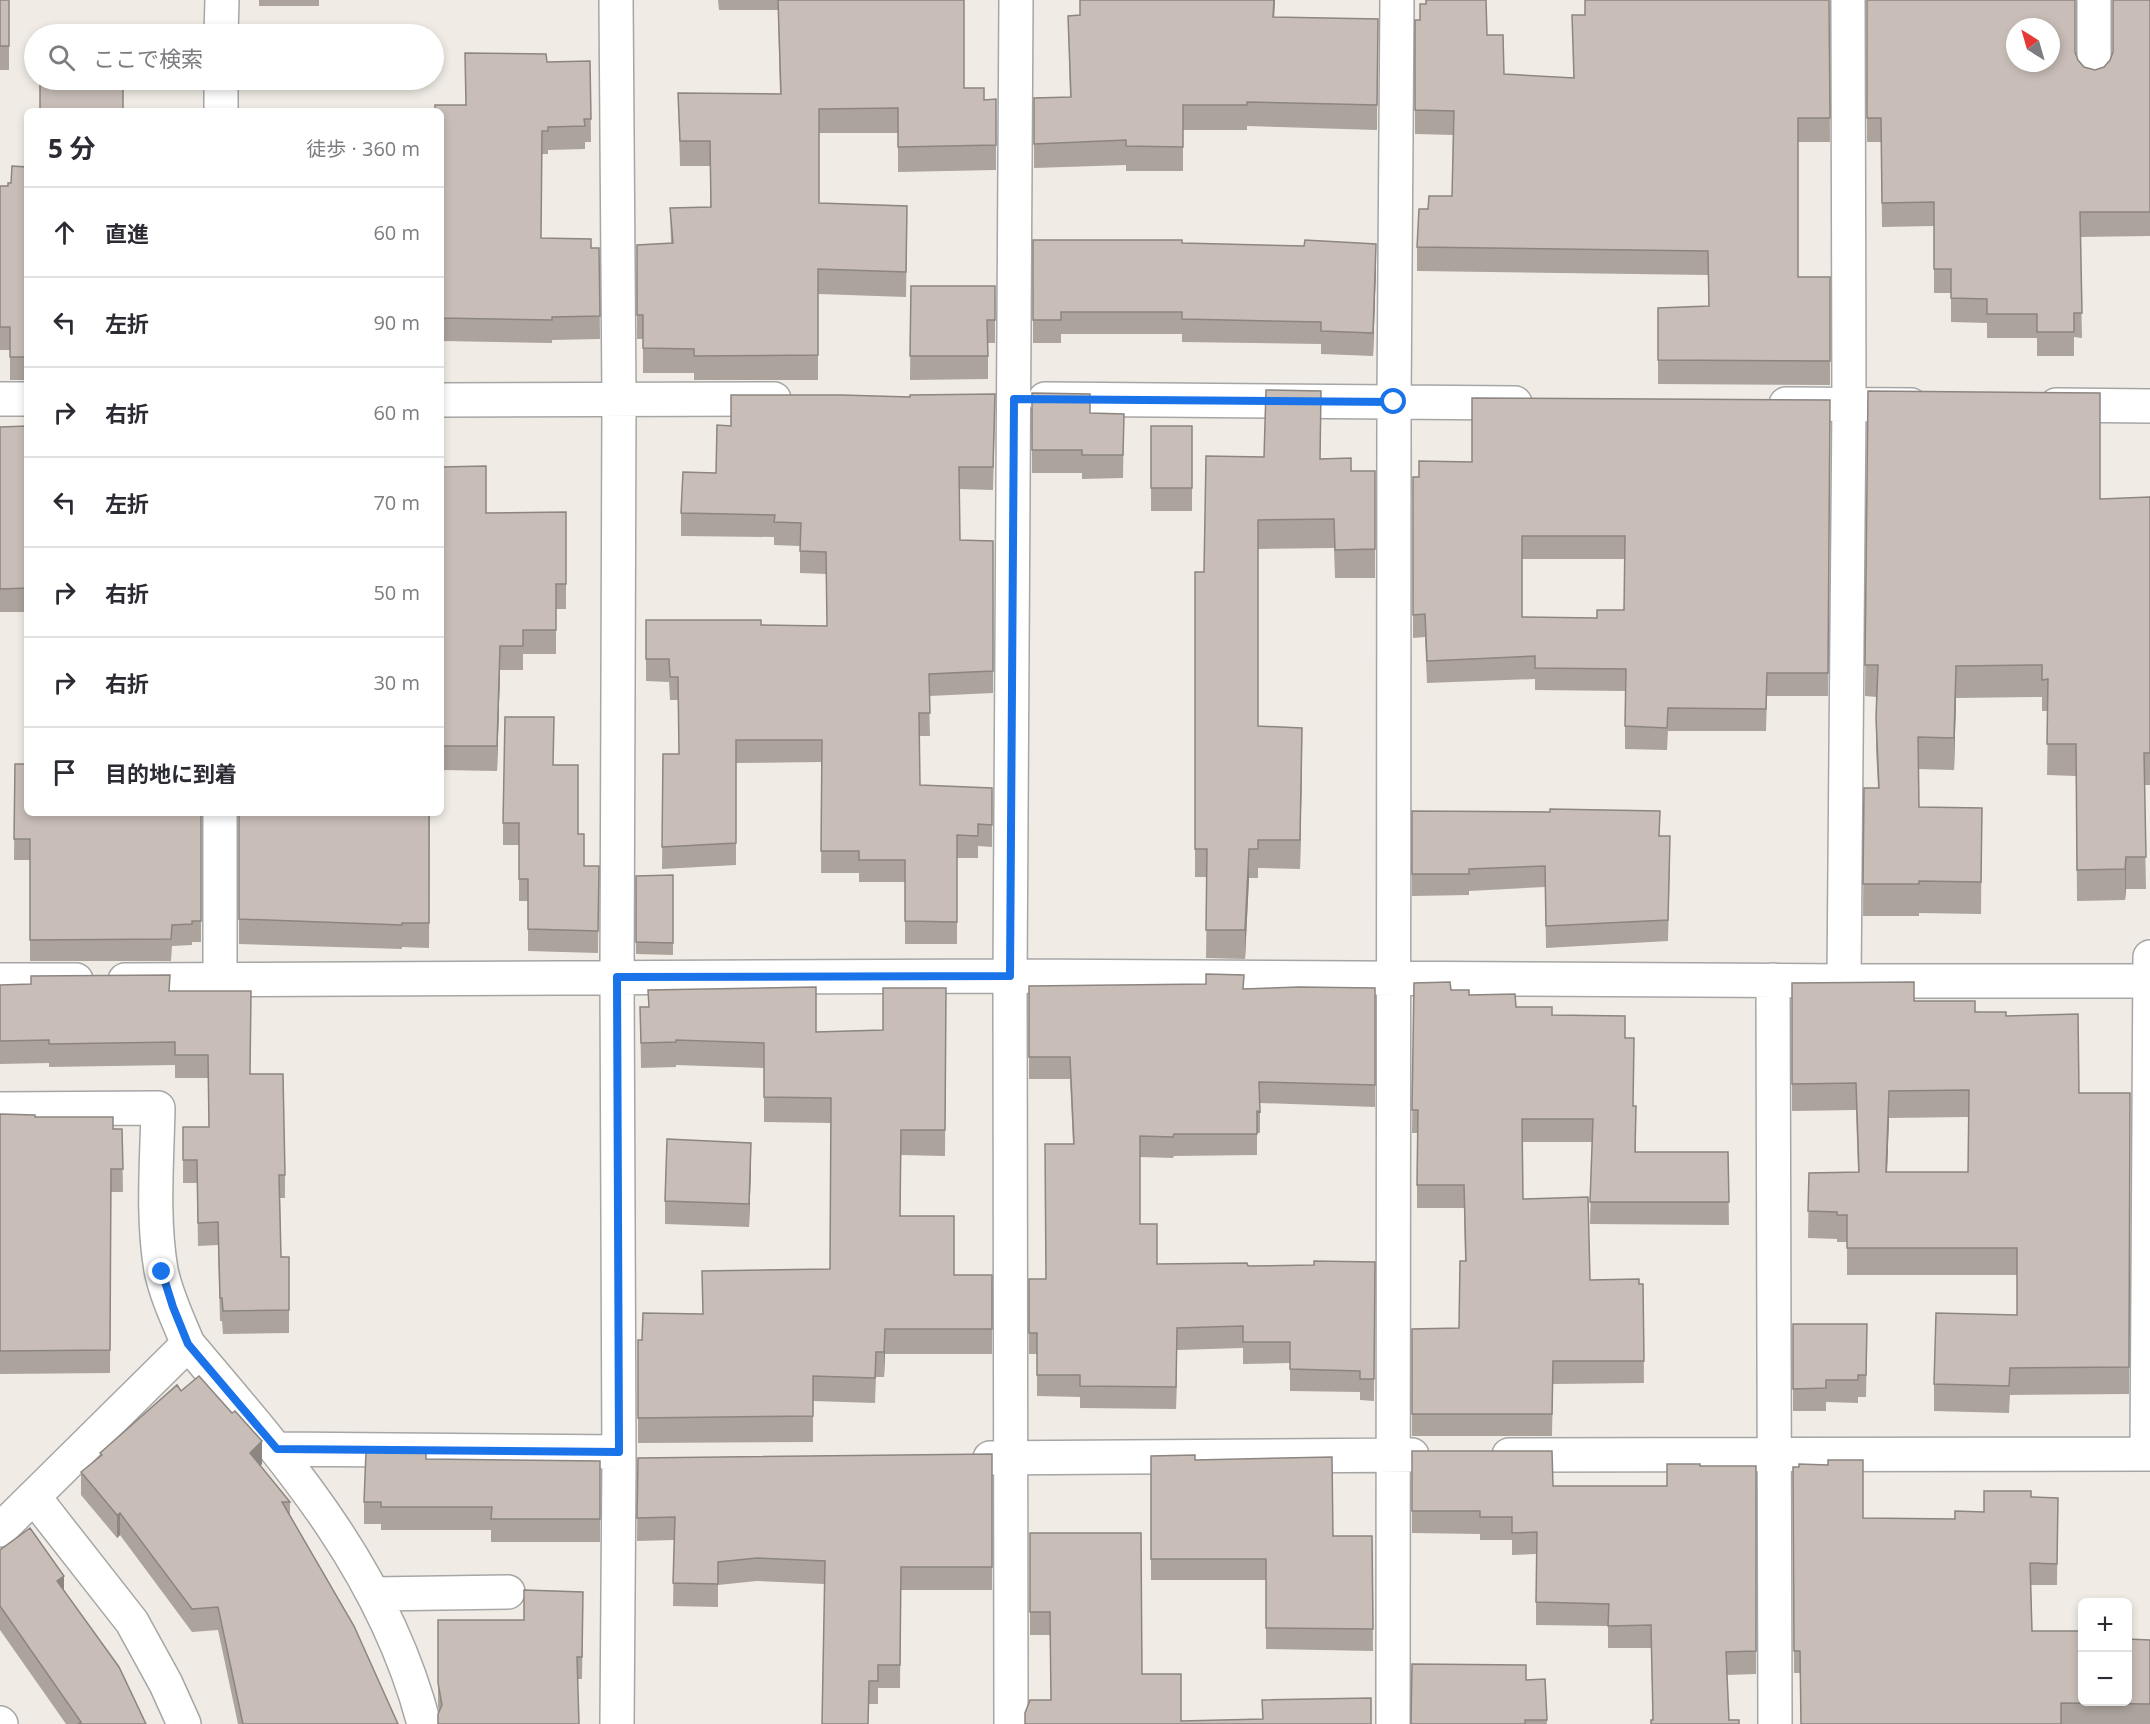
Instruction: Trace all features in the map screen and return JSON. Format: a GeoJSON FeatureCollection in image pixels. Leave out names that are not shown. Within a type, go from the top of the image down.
{"type":"FeatureCollection","features":[{"type":"Feature","properties":{"kind":"street"},"geometry":{"type":"LineString","coordinates":[[221,24],[222,0]]}},
{"type":"Feature","properties":{"kind":"street"},"geometry":{"type":"LineString","coordinates":[[616,0],[619,400],[617,977],[627,1458],[617,1724]]}},
{"type":"Feature","properties":{"kind":"street"},"geometry":{"type":"LineString","coordinates":[[1011,1724],[1010,976],[1002,399],[1016,0]]}},
{"type":"Feature","properties":{"kind":"street"},"geometry":{"type":"LineString","coordinates":[[1393,1724],[1394,402],[1397,0]]}},
{"type":"Feature","properties":{"kind":"street"},"geometry":{"type":"LineString","coordinates":[[1844,981],[1849,404],[1848,0]]}},
{"type":"Feature","properties":{"kind":"street"},"geometry":{"type":"LineString","coordinates":[[2094,0],[2094,75]]}},
{"type":"Feature","properties":{"kind":"street"},"geometry":{"type":"LineString","coordinates":[[221,90],[221,108]]}},
{"type":"Feature","properties":{"kind":"street"},"geometry":{"type":"LineString","coordinates":[[0,399],[24,399]]}},
{"type":"Feature","properties":{"kind":"street"},"geometry":{"type":"LineString","coordinates":[[444,400],[798,399]]}},
{"type":"Feature","properties":{"kind":"street"},"geometry":{"type":"LineString","coordinates":[[1002,399],[1550,403]]}},
{"type":"Feature","properties":{"kind":"street"},"geometry":{"type":"LineString","coordinates":[[1753,404],[1942,405]]}},
{"type":"Feature","properties":{"kind":"street"},"geometry":{"type":"LineString","coordinates":[[2023,405],[2150,406]]}},
{"type":"Feature","properties":{"kind":"street"},"geometry":{"type":"LineString","coordinates":[[220,816],[220,980]]}},
{"type":"Feature","properties":{"kind":"street"},"geometry":{"type":"LineString","coordinates":[[0,980],[1010,976],[1844,981],[2150,973],[2149,1454],[1476,1455]]}},
{"type":"Feature","properties":{"kind":"street"},"geometry":{"type":"LineString","coordinates":[[1773,980],[1775,1724]]}},
{"type":"Feature","properties":{"kind":"street"},"geometry":{"type":"LineString","coordinates":[[0,1109],[158,1108],[156,1235],[162,1272],[188,1344],[277,1449],[333,1525],[374,1594],[400,1653],[424,1724]]}},
{"type":"Feature","properties":{"kind":"street"},"geometry":{"type":"LineString","coordinates":[[0,1530],[188,1344]]}},
{"type":"Feature","properties":{"kind":"street"},"geometry":{"type":"LineString","coordinates":[[277,1449],[627,1458]]}},
{"type":"Feature","properties":{"kind":"street"},"geometry":{"type":"LineString","coordinates":[[963,1459],[1440,1455]]}},
{"type":"Feature","properties":{"kind":"street"},"geometry":{"type":"LineString","coordinates":[[34,1497],[132,1622],[166,1684],[184,1724]]}},
{"type":"Feature","properties":{"kind":"street"},"geometry":{"type":"LineString","coordinates":[[374,1594],[508,1592]]}},
{"type":"Feature","properties":{"kind":"building"},"geometry":{"type":"Polygon","coordinates":[[[0,0],[9,0],[9,46],[0,46],[0,0]]]}},
{"type":"Feature","properties":{"kind":"building"},"geometry":{"type":"Polygon","coordinates":[[[778,0],[964,0],[964,88],[984,88],[984,100],[996,99],[996,145],[898,147],[898,108],[819,109],[819,203],[907,206],[906,272],[818,269],[818,355],[694,356],[694,349],[643,348],[643,315],[637,315],[637,245],[673,243],[670,208],[711,207],[710,141],[680,141],[678,93],[781,94],[778,0]]]}},
{"type":"Feature","properties":{"kind":"building"},"geometry":{"type":"Polygon","coordinates":[[[1080,0],[1274,0],[1273,17],[1378,19],[1377,105],[1247,102],[1247,105],[1183,105],[1183,147],[1126,146],[1126,140],[1034,144],[1034,98],[1071,97],[1068,16],[1080,15],[1080,0]]]}},
{"type":"Feature","properties":{"kind":"building"},"geometry":{"type":"Polygon","coordinates":[[[1426,0],[1486,0],[1487,35],[1503,35],[1504,74],[1574,78],[1572,15],[1585,15],[1585,0],[1829,0],[1830,118],[1798,118],[1798,277],[1830,277],[1830,361],[1658,360],[1658,308],[1709,306],[1708,251],[1417,247],[1419,209],[1428,209],[1429,196],[1452,196],[1454,111],[1415,110],[1415,20],[1420,20],[1420,4],[1426,4],[1426,0]]]}},
{"type":"Feature","properties":{"kind":"building"},"geometry":{"type":"Polygon","coordinates":[[[1867,0],[2075,0],[2075,52],[2084,67],[2095,70],[2104,67],[2113,52],[2113,0],[2150,0],[2150,212],[2080,212],[2082,313],[2074,313],[2074,332],[2037,332],[2037,314],[1987,314],[1987,299],[1951,298],[1951,269],[1934,269],[1934,202],[1882,203],[1881,118],[1867,118],[1867,0]]]}},
{"type":"Feature","properties":{"kind":"building"},"geometry":{"type":"Polygon","coordinates":[[[465,53],[546,54],[547,62],[590,61],[591,119],[584,119],[585,126],[548,127],[548,131],[542,131],[541,238],[591,239],[591,248],[599,248],[600,316],[552,317],[552,320],[444,318],[444,108],[435,108],[435,105],[466,105],[465,53]]]}},
{"type":"Feature","properties":{"kind":"building"},"geometry":{"type":"Polygon","coordinates":[[[40,90],[123,90],[123,108],[40,108],[40,90]]]}},
{"type":"Feature","properties":{"kind":"building"},"geometry":{"type":"Polygon","coordinates":[[[12,166],[24,167],[24,357],[10,357],[10,327],[0,327],[0,186],[8,186],[8,183],[11,183],[12,166]]]}},
{"type":"Feature","properties":{"kind":"building"},"geometry":{"type":"Polygon","coordinates":[[[1033,240],[1182,240],[1182,243],[1304,246],[1305,240],[1376,244],[1373,333],[1321,331],[1321,322],[1182,319],[1182,312],[1061,312],[1061,320],[1033,320],[1033,240]]]}},
{"type":"Feature","properties":{"kind":"building"},"geometry":{"type":"Polygon","coordinates":[[[911,286],[995,286],[995,320],[987,320],[988,356],[910,356],[911,286]]]}},
{"type":"Feature","properties":{"kind":"building"},"geometry":{"type":"Polygon","coordinates":[[[1266,390],[1321,391],[1320,459],[1351,458],[1351,471],[1375,471],[1375,549],[1335,550],[1334,519],[1258,520],[1258,726],[1302,728],[1300,840],[1258,840],[1258,849],[1249,849],[1245,930],[1206,930],[1207,849],[1195,849],[1195,572],[1204,572],[1206,456],[1264,457],[1266,390]]]}},
{"type":"Feature","properties":{"kind":"building"},"geometry":{"type":"Polygon","coordinates":[[[1868,391],[2100,393],[2100,499],[2150,497],[2150,753],[2144,753],[2146,857],[2126,857],[2125,869],[2077,870],[2076,744],[2047,744],[2048,679],[2042,680],[2042,665],[1956,666],[1954,738],[1918,737],[1919,807],[1982,808],[1981,882],[1919,881],[1919,884],[1863,884],[1864,788],[1879,788],[1876,718],[1878,665],[1865,665],[1868,391]]]}},
{"type":"Feature","properties":{"kind":"building"},"geometry":{"type":"Polygon","coordinates":[[[1032,393],[1090,394],[1090,413],[1124,414],[1123,455],[1082,455],[1082,450],[1032,450],[1032,393]]]}},
{"type":"Feature","properties":{"kind":"building"},"geometry":{"type":"Polygon","coordinates":[[[995,394],[993,467],[959,467],[960,540],[993,541],[993,671],[929,674],[930,713],[919,713],[920,785],[992,788],[992,825],[978,824],[978,836],[957,835],[957,922],[905,921],[905,860],[859,860],[859,851],[821,851],[822,740],[736,740],[736,843],[662,847],[663,754],[679,754],[678,677],[670,677],[669,659],[646,659],[646,620],[761,620],[761,625],[827,626],[826,552],[800,551],[801,523],[774,522],[775,515],[681,513],[683,472],[716,473],[717,425],[731,426],[731,395],[910,397],[910,395],[995,394]]]}},
{"type":"Feature","properties":{"kind":"building"},"geometry":{"type":"Polygon","coordinates":[[[1472,398],[1830,400],[1828,673],[1767,673],[1766,709],[1668,708],[1667,728],[1625,726],[1626,669],[1535,668],[1535,656],[1427,661],[1425,614],[1413,615],[1413,477],[1419,477],[1419,461],[1472,462],[1472,398]],[[1522,536],[1522,617],[1597,618],[1597,610],[1624,610],[1625,536],[1522,536]]]}},
{"type":"Feature","properties":{"kind":"building"},"geometry":{"type":"Polygon","coordinates":[[[24,426],[24,588],[0,589],[0,427],[24,426]]]}},
{"type":"Feature","properties":{"kind":"building"},"geometry":{"type":"Polygon","coordinates":[[[1151,426],[1192,426],[1192,488],[1151,488],[1151,426]]]}},
{"type":"Feature","properties":{"kind":"building"},"geometry":{"type":"Polygon","coordinates":[[[486,466],[486,513],[566,512],[566,584],[556,584],[556,630],[523,630],[523,646],[500,646],[497,746],[444,746],[444,467],[486,466]]]}},
{"type":"Feature","properties":{"kind":"building"},"geometry":{"type":"Polygon","coordinates":[[[505,717],[554,717],[553,765],[578,765],[578,834],[584,834],[584,866],[599,866],[598,931],[528,929],[528,879],[519,879],[519,823],[503,823],[505,717]]]}},
{"type":"Feature","properties":{"kind":"building"},"geometry":{"type":"Polygon","coordinates":[[[15,764],[24,764],[24,816],[201,816],[201,921],[172,925],[171,939],[30,940],[30,839],[14,839],[15,764]]]}},
{"type":"Feature","properties":{"kind":"building"},"geometry":{"type":"Polygon","coordinates":[[[1550,809],[1660,811],[1659,836],[1670,836],[1668,920],[1546,926],[1545,866],[1469,869],[1469,874],[1412,874],[1412,811],[1550,812],[1550,809]]]}},
{"type":"Feature","properties":{"kind":"building"},"geometry":{"type":"Polygon","coordinates":[[[239,816],[429,816],[429,923],[402,923],[402,925],[239,919],[239,816]]]}},
{"type":"Feature","properties":{"kind":"building"},"geometry":{"type":"Polygon","coordinates":[[[673,875],[673,943],[636,942],[636,876],[673,875]]]}},
{"type":"Feature","properties":{"kind":"building"},"geometry":{"type":"Polygon","coordinates":[[[1206,974],[1244,975],[1243,989],[1375,988],[1375,1085],[1259,1082],[1260,1112],[1257,1111],[1257,1134],[1140,1136],[1140,1224],[1157,1224],[1157,1264],[1247,1263],[1248,1266],[1314,1265],[1314,1261],[1375,1262],[1374,1379],[1360,1379],[1360,1371],[1290,1369],[1290,1342],[1243,1342],[1243,1326],[1177,1328],[1176,1387],[1080,1386],[1080,1375],[1037,1375],[1037,1333],[1029,1333],[1029,1279],[1046,1279],[1045,1144],[1074,1144],[1070,1057],[1029,1057],[1029,986],[1206,984],[1206,974]]]}},
{"type":"Feature","properties":{"kind":"building"},"geometry":{"type":"Polygon","coordinates":[[[170,975],[169,991],[251,991],[250,1074],[283,1074],[285,1175],[279,1175],[281,1257],[289,1257],[289,1310],[223,1311],[222,1298],[220,1298],[218,1222],[198,1223],[197,1160],[183,1160],[183,1127],[209,1127],[208,1055],[175,1055],[175,1042],[49,1044],[49,1040],[0,1041],[0,985],[31,984],[31,976],[170,975]]]}},
{"type":"Feature","properties":{"kind":"building"},"geometry":{"type":"Polygon","coordinates":[[[1450,982],[1451,990],[1469,990],[1469,995],[1515,994],[1516,1007],[1552,1007],[1552,1015],[1625,1016],[1625,1038],[1634,1038],[1635,1152],[1728,1152],[1729,1202],[1590,1202],[1593,1119],[1522,1119],[1523,1199],[1588,1197],[1590,1280],[1639,1279],[1639,1284],[1643,1284],[1644,1361],[1553,1361],[1552,1414],[1412,1414],[1412,1329],[1459,1328],[1460,1261],[1466,1261],[1464,1185],[1417,1185],[1418,1110],[1412,1110],[1414,983],[1450,982]]]}},
{"type":"Feature","properties":{"kind":"building"},"geometry":{"type":"Polygon","coordinates":[[[1914,982],[1914,1001],[1975,1001],[1975,1012],[2006,1012],[2006,1016],[2078,1014],[2079,1093],[2130,1093],[2129,1367],[2010,1368],[2009,1386],[1934,1384],[1936,1313],[2017,1315],[2017,1248],[1847,1248],[1847,1215],[1837,1215],[1837,1212],[1808,1211],[1809,1173],[1859,1172],[1856,1083],[1792,1084],[1792,983],[1914,982]],[[1969,1090],[1889,1091],[1886,1172],[1968,1172],[1969,1090]]]}},
{"type":"Feature","properties":{"kind":"building"},"geometry":{"type":"Polygon","coordinates":[[[816,987],[816,1032],[883,1030],[883,988],[946,988],[945,1130],[901,1130],[900,1216],[954,1216],[954,1275],[992,1275],[992,1329],[885,1329],[884,1352],[876,1352],[875,1378],[813,1376],[813,1416],[638,1418],[638,1340],[642,1340],[643,1313],[703,1314],[702,1271],[830,1269],[831,1098],[764,1097],[764,1043],[676,1040],[676,1042],[641,1043],[640,1007],[649,1007],[648,990],[816,987]]]}},
{"type":"Feature","properties":{"kind":"building"},"geometry":{"type":"Polygon","coordinates":[[[0,1114],[35,1115],[35,1117],[113,1117],[113,1129],[122,1129],[123,1169],[111,1169],[110,1350],[0,1351],[0,1114]]]}},
{"type":"Feature","properties":{"kind":"building"},"geometry":{"type":"Polygon","coordinates":[[[667,1139],[751,1143],[749,1204],[665,1201],[667,1139]]]}},
{"type":"Feature","properties":{"kind":"building"},"geometry":{"type":"Polygon","coordinates":[[[1793,1324],[1867,1324],[1866,1375],[1858,1375],[1858,1380],[1826,1380],[1826,1388],[1793,1389],[1793,1324]]]}},
{"type":"Feature","properties":{"kind":"building"},"geometry":{"type":"Polygon","coordinates":[[[199,1376],[232,1413],[235,1411],[262,1441],[250,1453],[290,1502],[282,1502],[354,1626],[398,1724],[243,1724],[218,1607],[192,1609],[120,1513],[117,1515],[81,1472],[177,1385],[181,1391],[199,1376]]]}},
{"type":"Feature","properties":{"kind":"building"},"geometry":{"type":"Polygon","coordinates":[[[1412,1451],[1552,1451],[1553,1486],[1667,1486],[1667,1464],[1756,1466],[1756,1651],[1726,1652],[1729,1720],[1739,1720],[1739,1724],[1651,1724],[1653,1720],[1651,1625],[1608,1626],[1609,1604],[1536,1602],[1537,1532],[1512,1533],[1512,1517],[1480,1517],[1480,1511],[1412,1511],[1412,1451]]]}},
{"type":"Feature","properties":{"kind":"building"},"geometry":{"type":"Polygon","coordinates":[[[366,1452],[426,1452],[426,1459],[600,1461],[600,1519],[491,1519],[492,1507],[381,1507],[381,1502],[364,1502],[366,1452]]]}},
{"type":"Feature","properties":{"kind":"building"},"geometry":{"type":"Polygon","coordinates":[[[992,1454],[992,1567],[901,1567],[900,1665],[878,1665],[878,1681],[869,1681],[868,1724],[822,1724],[825,1561],[757,1558],[718,1562],[718,1584],[673,1583],[675,1517],[637,1518],[638,1458],[992,1454]]]}},
{"type":"Feature","properties":{"kind":"building"},"geometry":{"type":"Polygon","coordinates":[[[1195,1455],[1195,1460],[1332,1457],[1333,1536],[1372,1536],[1373,1629],[1266,1628],[1266,1559],[1151,1559],[1151,1456],[1195,1455]]]}},
{"type":"Feature","properties":{"kind":"building"},"geometry":{"type":"Polygon","coordinates":[[[1828,1460],[1863,1460],[1863,1518],[1955,1519],[1955,1511],[1984,1512],[1984,1491],[2031,1491],[2031,1497],[2058,1498],[2057,1564],[2030,1563],[2032,1631],[2078,1631],[2078,1703],[2061,1703],[2061,1724],[1801,1724],[1800,1651],[1794,1651],[1793,1467],[1799,1467],[1799,1464],[1828,1465],[1828,1460]]]}},
{"type":"Feature","properties":{"kind":"building"},"geometry":{"type":"Polygon","coordinates":[[[30,1528],[64,1576],[57,1581],[119,1667],[146,1724],[78,1724],[81,1722],[0,1606],[0,1550],[30,1528]]]}},
{"type":"Feature","properties":{"kind":"building"},"geometry":{"type":"Polygon","coordinates":[[[1030,1533],[1141,1533],[1142,1674],[1181,1674],[1181,1721],[1263,1719],[1262,1700],[1371,1698],[1371,1724],[1025,1724],[1025,1713],[1030,1700],[1051,1700],[1050,1612],[1030,1612],[1030,1533]]]}},
{"type":"Feature","properties":{"kind":"building"},"geometry":{"type":"Polygon","coordinates":[[[524,1590],[583,1592],[582,1657],[577,1657],[579,1724],[438,1724],[438,1714],[442,1705],[438,1683],[438,1620],[524,1620],[524,1590]]]}},
{"type":"Feature","properties":{"kind":"building"},"geometry":{"type":"Polygon","coordinates":[[[2132,1639],[2150,1640],[2150,1704],[2132,1704],[2132,1639]]]}},
{"type":"Feature","properties":{"kind":"building"},"geometry":{"type":"Polygon","coordinates":[[[1412,1664],[1526,1665],[1526,1680],[1545,1679],[1547,1720],[1525,1720],[1525,1724],[1411,1724],[1412,1664]]]}},
{"type":"Feature","properties":{"kind":"route"},"geometry":{"type":"LineString","coordinates":[[162,1272],[188,1344],[277,1449],[619,1452],[617,977],[1010,976],[1014,399],[1394,402]]}}]}
